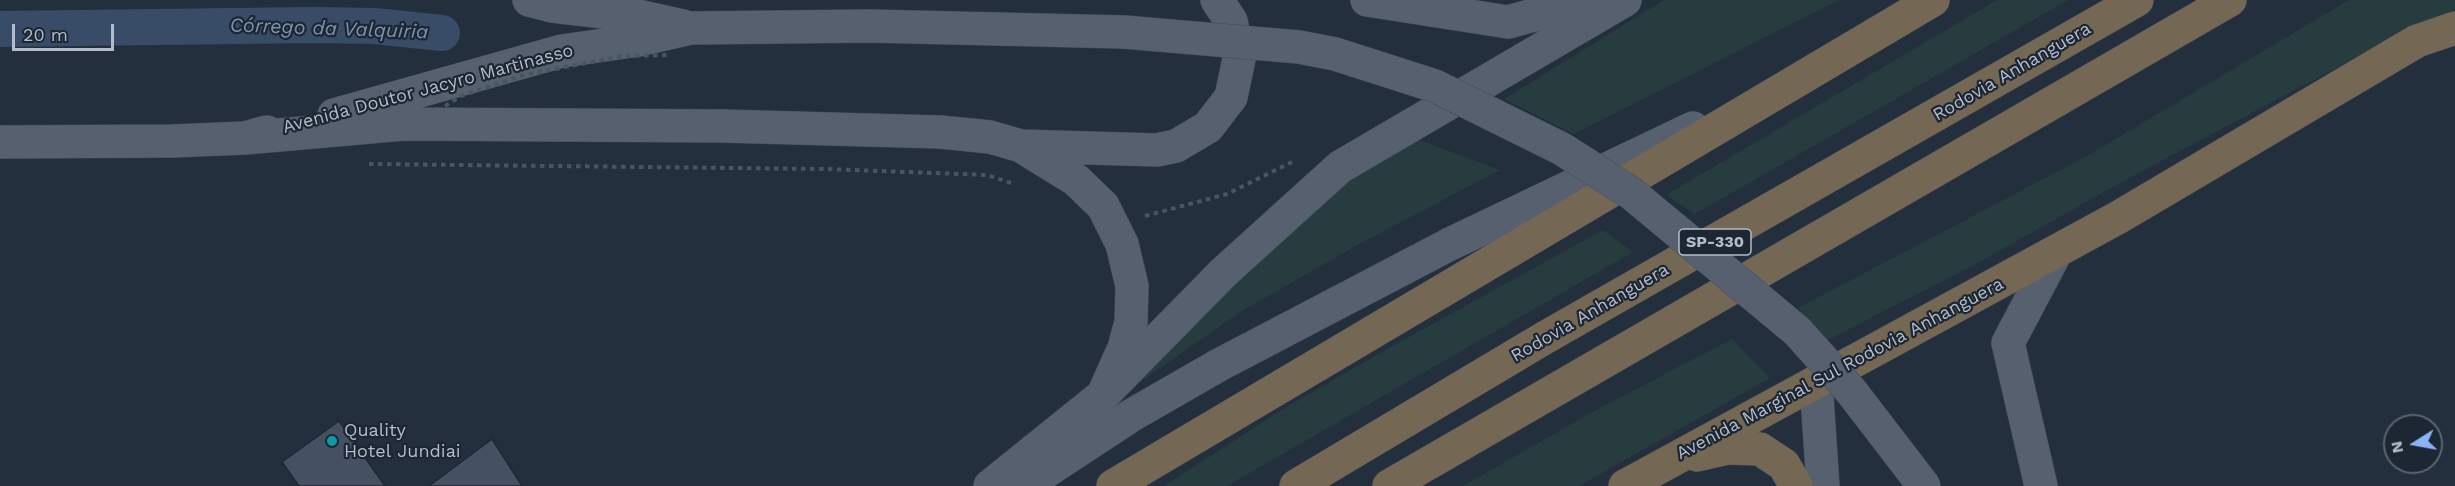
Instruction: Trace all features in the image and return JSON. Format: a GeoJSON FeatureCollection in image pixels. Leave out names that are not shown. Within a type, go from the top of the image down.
{"type":"FeatureCollection","features":[{"type":"Feature","properties":{"kind":"highway"},"geometry":{"type":"LineString","coordinates":[[1113,486],[1933,0]]}},
{"type":"Feature","properties":{"kind":"highway","name":"Rodovia Anhanguera"},"geometry":{"type":"LineString","coordinates":[[1296,486],[1546,337],[2136,0]]}},
{"type":"Feature","properties":{"kind":"highway","name":"SP-330"},"geometry":{"type":"LineString","coordinates":[[1389,486],[2230,0]]}},
{"type":"Feature","properties":{"kind":"highway","name":"Avenida Marginal Sul Rodovia Anhanguera"},"geometry":{"type":"LineString","coordinates":[[1625,486],[2056,252],[2417,42],[2455,28]]}},
{"type":"Feature","properties":{"kind":"highway"},"geometry":{"type":"LineString","coordinates":[[1669,461],[1728,448],[1760,449],[1784,465],[1796,486]]}},
{"type":"Feature","properties":{"kind":"main road"},"geometry":{"type":"LineString","coordinates":[[530,0],[552,6],[638,15],[684,41],[870,26],[1136,33],[1326,52],[1436,86],[1562,148],[1631,193],[1797,331],[1851,391],[1924,486]]}},
{"type":"Feature","properties":{"kind":"main road"},"geometry":{"type":"LineString","coordinates":[[245,138],[404,124],[723,126],[940,132],[990,137],[1021,146],[1157,150],[1176,146],[1208,127],[1231,97],[1239,59],[1231,21],[1218,0]]}},
{"type":"Feature","properties":{"kind":"main road"},"geometry":{"type":"LineString","coordinates":[[1367,0],[1508,22],[1588,0]]}},
{"type":"Feature","properties":{"kind":"main road"},"geometry":{"type":"LineString","coordinates":[[990,486],[1103,395],[1224,272],[1340,167],[1625,0]]}},
{"type":"Feature","properties":{"kind":"main road","name":"Avenida Doutor Jacyro Martinasso"},"geometry":{"type":"LineString","coordinates":[[0,142],[245,138],[562,51],[639,40],[684,41]]}},
{"type":"Feature","properties":{"kind":"main road"},"geometry":{"type":"LineString","coordinates":[[1024,486],[1132,416],[1240,354],[1450,244],[1827,64]]}},
{"type":"Feature","properties":{"kind":"main road"},"geometry":{"type":"LineString","coordinates":[[1021,146],[1076,180],[1103,206],[1122,244],[1132,286],[1131,322],[1124,348],[1103,395]]}},
{"type":"Feature","properties":{"kind":"main road"},"geometry":{"type":"LineString","coordinates":[[2041,486],[2008,343],[2056,252]]}},
{"type":"Feature","properties":{"kind":"main road"},"geometry":{"type":"LineString","coordinates":[[1816,382],[1823,486]]}},
{"type":"Feature","properties":{"kind":"path"},"geometry":{"type":"LineString","coordinates":[[445,106],[461,96],[524,75],[623,56],[684,41]]}},
{"type":"Feature","properties":{"kind":"green space"},"geometry":{"type":"Polygon","coordinates":[[[1664,0],[1839,0],[1574,134],[1504,99],[1664,0]]]}},
{"type":"Feature","properties":{"kind":"green space"},"geometry":{"type":"Polygon","coordinates":[[[1997,0],[2068,0],[1695,214],[1666,195],[1997,0]]]}},
{"type":"Feature","properties":{"kind":"green space"},"geometry":{"type":"Polygon","coordinates":[[[2349,0],[2455,0],[2455,9],[2398,35],[2120,183],[1974,265],[1828,340],[1798,308],[2087,156],[2349,0]]]}},
{"type":"Feature","properties":{"kind":"green space"},"geometry":{"type":"Polygon","coordinates":[[[1414,138],[1500,170],[1361,243],[1242,311],[1127,391],[1272,246],[1337,187],[1414,138]]]}},
{"type":"Feature","properties":{"kind":"green space"},"geometry":{"type":"Polygon","coordinates":[[[1603,230],[1633,252],[1227,486],[1164,486],[1283,409],[1603,230]]]}},
{"type":"Feature","properties":{"kind":"green space"},"geometry":{"type":"Polygon","coordinates":[[[1732,339],[1770,378],[1579,486],[1463,486],[1596,410],[1732,339]]]}},
{"type":"Feature","properties":{"kind":"building","name":"Quality Hotel Jundiai"},"geometry":{"type":"Polygon","coordinates":[[[339,421],[385,486],[299,486],[282,462],[339,421]]]}},
{"type":"Feature","properties":{"kind":"building","name":"Quality Hotel Jundiai"},"geometry":{"type":"Polygon","coordinates":[[[492,439],[522,486],[429,486],[492,439]]]}},
{"type":"Feature","properties":{"kind":"waterway","name":"Córrego da Valquiria"},"geometry":{"type":"LineString","coordinates":[[0,29],[313,25],[374,26],[442,33]]}},
{"type":"Feature","properties":{"kind":"place","name":"Quality Hotel Jundiai"},"geometry":{"type":"Point","coordinates":[332,441]}}]}
